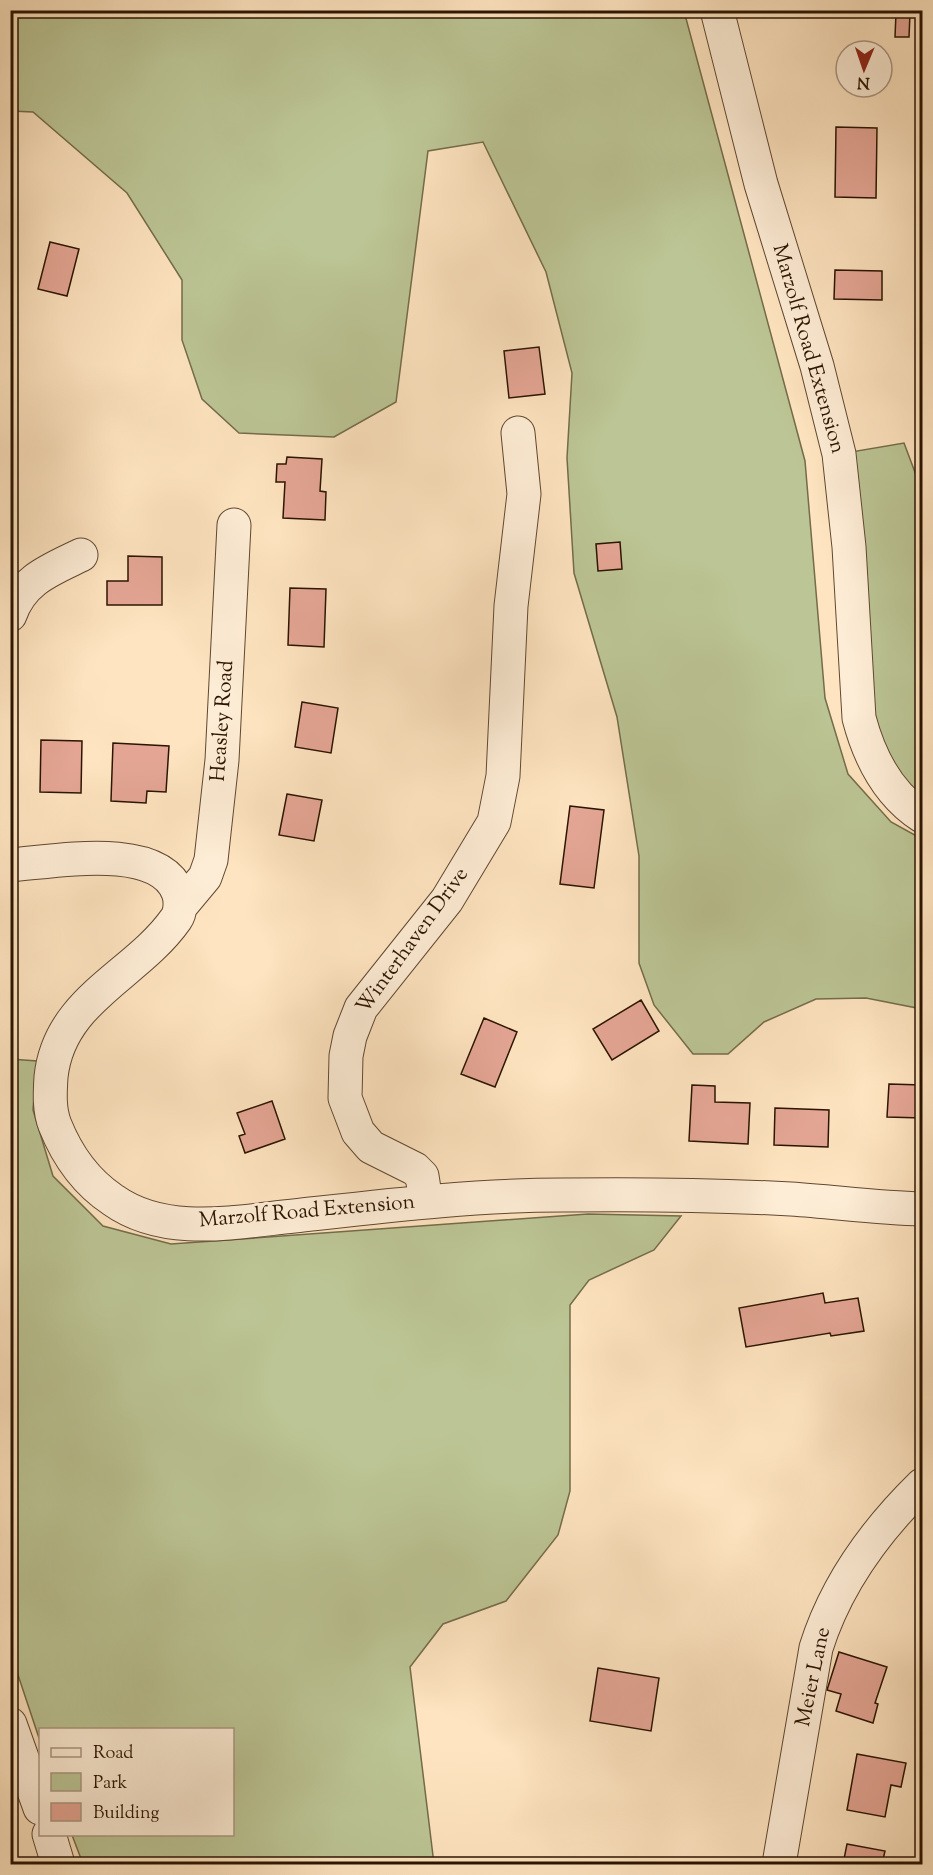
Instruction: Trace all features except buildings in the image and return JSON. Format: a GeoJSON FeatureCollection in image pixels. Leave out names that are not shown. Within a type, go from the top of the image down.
{"type":"FeatureCollection","features":[{"type":"Feature","properties":{"kind":"street","name":"Marzolf Road Extension"},"geometry":{"type":"LineString","coordinates":[[717,10],[761,184],[817,366],[839,454],[849,547],[855,681],[859,718],[865,742],[877,768],[897,793],[922,816]]}},
{"type":"Feature","properties":{"kind":"street","name":"Winterhaven Drive"},"geometry":{"type":"LineString","coordinates":[[426,1202],[422,1176],[415,1168],[371,1147],[358,1132],[345,1098],[346,1056],[350,1036],[361,1008],[447,900],[494,822],[503,776],[511,606],[524,494],[518,433]]}},
{"type":"Feature","properties":{"kind":"street","name":"Heasley Road"},"geometry":{"type":"LineString","coordinates":[[180,907],[205,877],[211,860],[222,760],[234,525]]}},
{"type":"Feature","properties":{"kind":"street"},"geometry":{"type":"LineString","coordinates":[[10,615],[16,598],[25,587],[52,569],[81,555]]}},
{"type":"Feature","properties":{"kind":"street"},"geometry":{"type":"LineString","coordinates":[[10,865],[124,859],[142,863],[160,872],[173,883],[179,896],[180,907]]}},
{"type":"Feature","properties":{"kind":"street","name":"Marzolf Road Extension"},"geometry":{"type":"LineString","coordinates":[[180,907],[178,917],[145,954],[102,988],[79,1012],[61,1036],[53,1061],[50,1091],[51,1115],[64,1147],[94,1185],[139,1216],[158,1221],[206,1223],[485,1197],[564,1195],[790,1199],[922,1209]]}},
{"type":"Feature","properties":{"kind":"street","name":"Meier Lane"},"geometry":{"type":"LineString","coordinates":[[779,1864],[816,1648],[824,1624],[845,1579],[875,1536],[922,1485]]}},
{"type":"Feature","properties":{"kind":"street"},"geometry":{"type":"LineString","coordinates":[[10,1724],[39,1805]]}},
{"type":"Feature","properties":{"kind":"street"},"geometry":{"type":"LineString","coordinates":[[50,1836],[58,1864]]}},
{"type":"Feature","properties":{"kind":"green space"},"geometry":{"type":"Polygon","coordinates":[[[11,11],[684,11],[805,461],[825,698],[848,774],[891,822],[922,839],[922,1009],[866,998],[816,999],[764,1022],[728,1054],[693,1054],[654,1005],[639,963],[639,856],[617,717],[574,573],[567,458],[572,373],[546,272],[483,142],[428,151],[396,402],[334,437],[239,433],[202,399],[182,340],[182,280],[127,193],[33,112],[11,111],[11,11]]]}},
{"type":"Feature","properties":{"kind":"green space"},"geometry":{"type":"Polygon","coordinates":[[[904,443],[922,491],[922,816],[877,768],[839,454],[904,443]]]}},
{"type":"Feature","properties":{"kind":"green space"},"geometry":{"type":"Polygon","coordinates":[[[10,1059],[37,1061],[33,1110],[53,1176],[103,1226],[171,1244],[588,1214],[681,1216],[654,1250],[589,1280],[570,1305],[570,1491],[558,1535],[506,1601],[443,1624],[410,1667],[434,1864],[83,1864],[72,1836],[234,1836],[234,1728],[39,1728],[39,1738],[11,1654],[10,1059]]]}}]}
